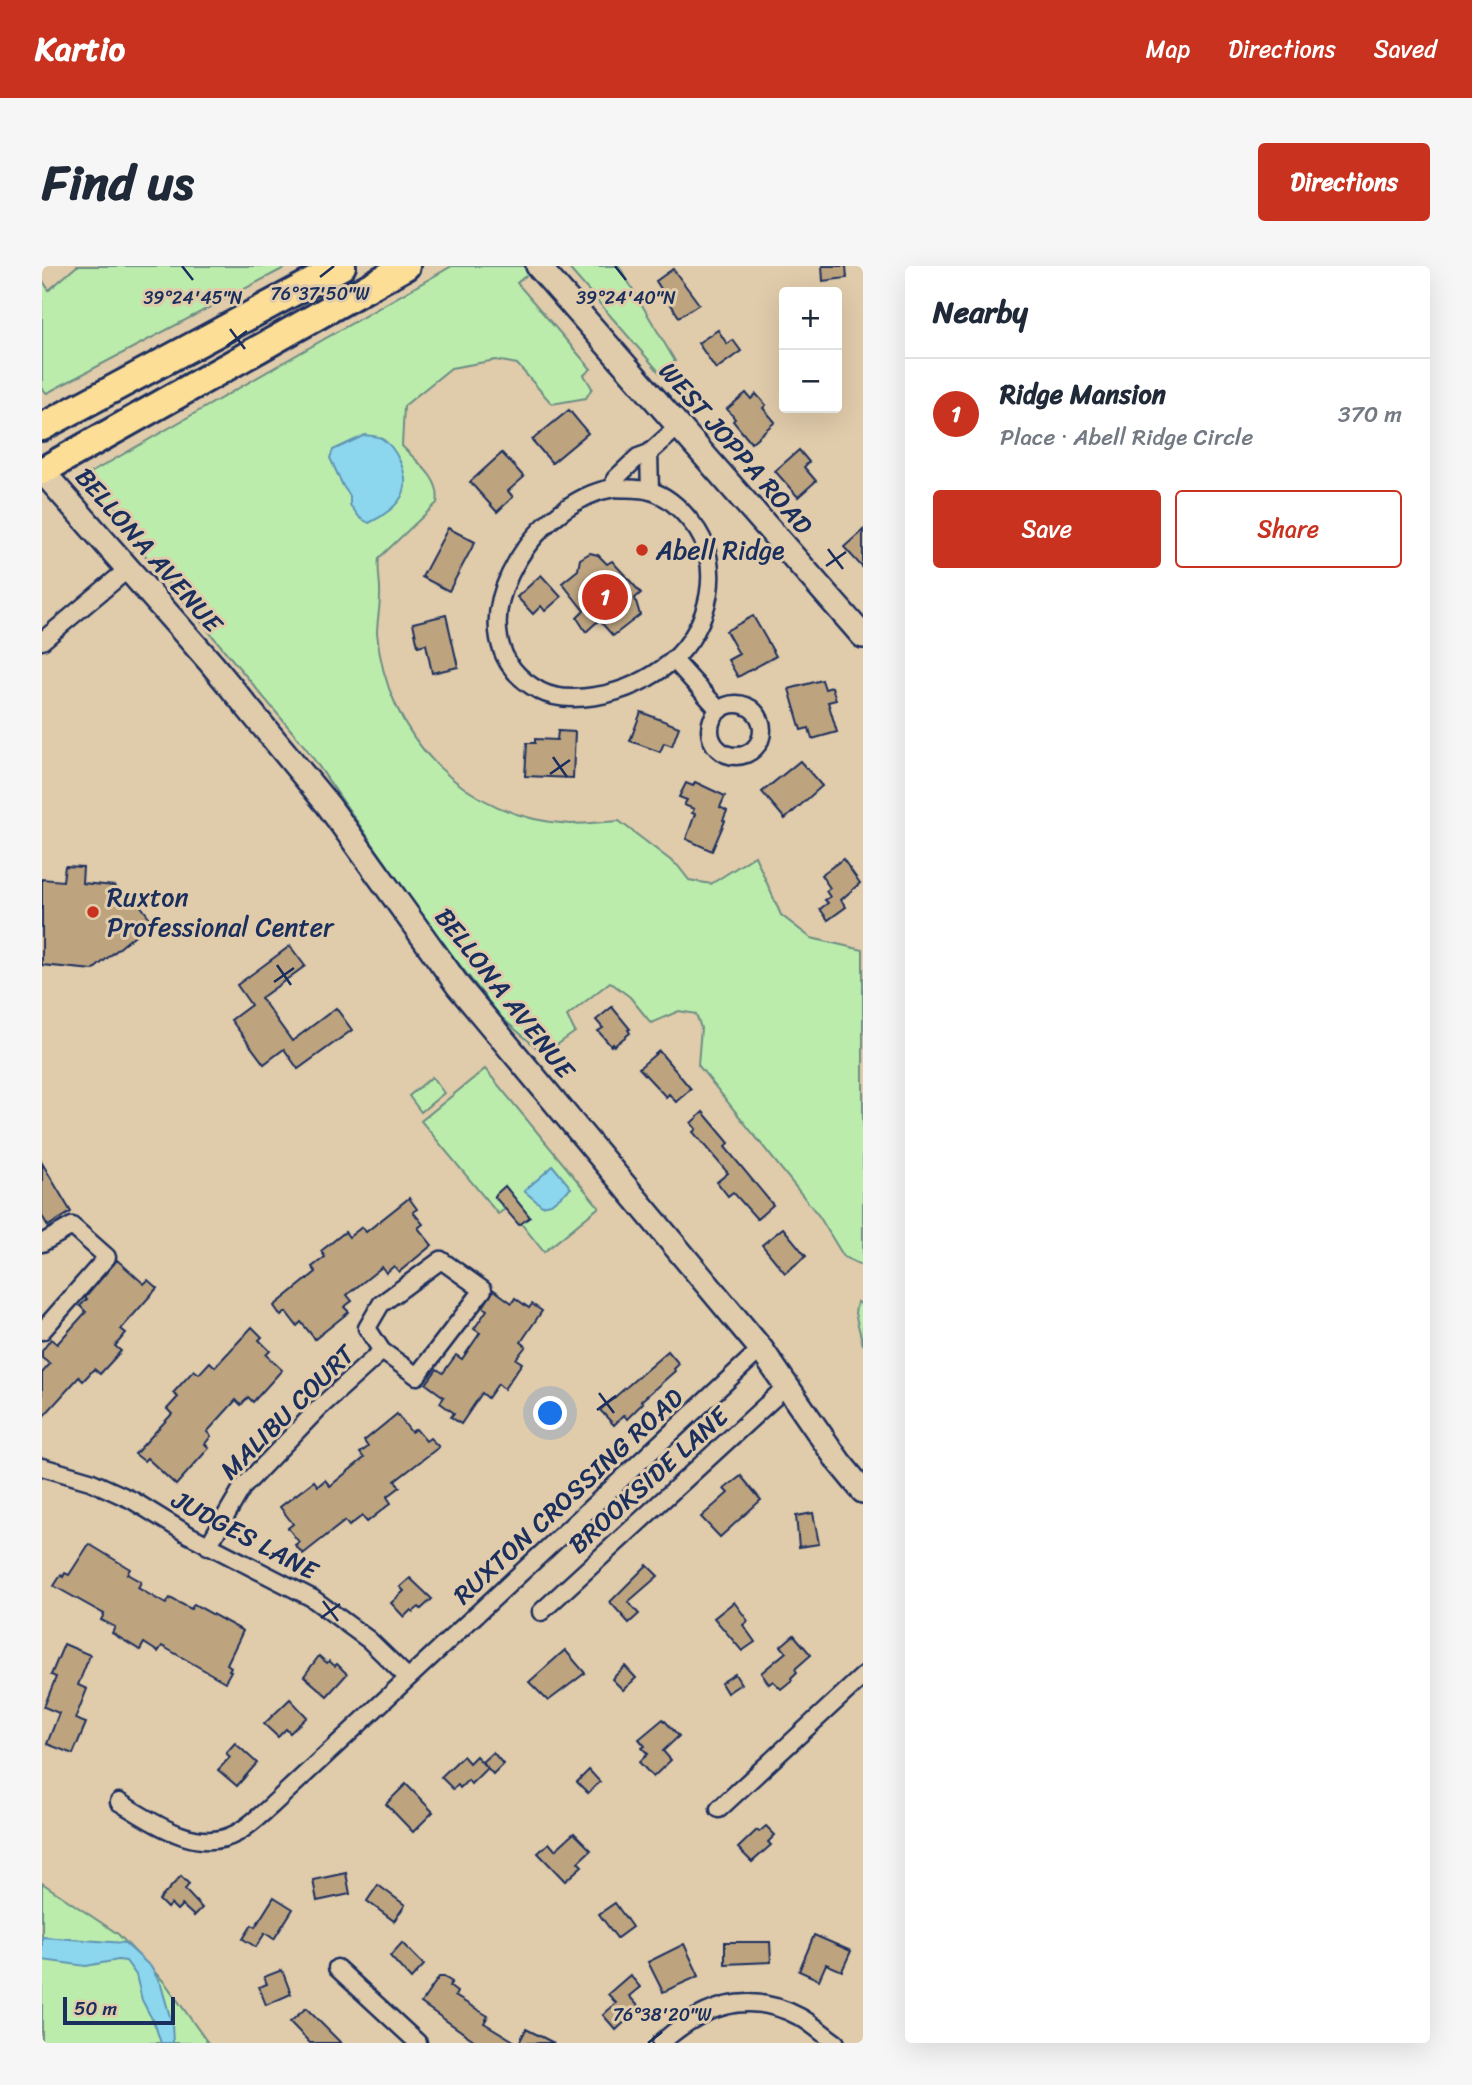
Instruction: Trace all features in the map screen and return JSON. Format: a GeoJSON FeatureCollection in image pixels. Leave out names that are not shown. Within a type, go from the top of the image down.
{"type":"FeatureCollection","features":[{"type":"Feature","properties":{"kind":"main road"},"geometry":{"type":"LineString","coordinates":[[42,427],[342,266]]}},
{"type":"Feature","properties":{"kind":"main road"},"geometry":{"type":"LineString","coordinates":[[42,471],[406,266]]}},
{"type":"Feature","properties":{"kind":"street","name":"WEST JOPPA ROAD"},"geometry":{"type":"LineString","coordinates":[[542,270],[860,627]]}},
{"type":"Feature","properties":{"kind":"street"},"geometry":{"type":"LineString","coordinates":[[614,488],[615,479],[638,457],[649,453],[679,426]]}},
{"type":"Feature","properties":{"kind":"street"},"geometry":{"type":"LineString","coordinates":[[649,453],[650,491]]}},
{"type":"Feature","properties":{"kind":"street","name":"BELLONA AVENUE"},"geometry":{"type":"LineString","coordinates":[[42,471],[211,663],[328,805],[459,987],[761,1349],[839,1462],[863,1491]]}},
{"type":"Feature","properties":{"kind":"street"},"geometry":{"type":"LineString","coordinates":[[614,488],[650,491],[668,498],[688,517],[700,532],[710,559],[710,588],[698,625],[674,660],[648,678],[617,692],[570,699],[542,692],[524,681],[509,664],[501,649],[497,635],[504,584],[529,542],[552,520],[581,501],[614,488]]}},
{"type":"Feature","properties":{"kind":"street"},"geometry":{"type":"LineString","coordinates":[[42,641],[128,569]]}},
{"type":"Feature","properties":{"kind":"street"},"geometry":{"type":"LineString","coordinates":[[674,660],[719,710]]}},
{"type":"Feature","properties":{"kind":"street"},"geometry":{"type":"LineString","coordinates":[[42,1243],[72,1226],[107,1257],[42,1331]]}},
{"type":"Feature","properties":{"kind":"street","name":"MALIBU COURT"},"geometry":{"type":"LineString","coordinates":[[440,1260],[483,1290],[417,1376],[383,1351],[368,1328],[381,1304],[440,1260]]}},
{"type":"Feature","properties":{"kind":"street","name":"RUXTON CROSSING ROAD"},"geometry":{"type":"LineString","coordinates":[[119,1802],[160,1827],[194,1839],[212,1841],[236,1833],[272,1805],[761,1349]]}},
{"type":"Feature","properties":{"kind":"street","name":"MALIBU COURT"},"geometry":{"type":"LineString","coordinates":[[208,1546],[242,1488],[319,1408],[383,1351]]}},
{"type":"Feature","properties":{"kind":"street","name":"BROOKSIDE LANE"},"geometry":{"type":"LineString","coordinates":[[541,1612],[788,1385]]}},
{"type":"Feature","properties":{"kind":"street","name":"JUDGES LANE"},"geometry":{"type":"LineString","coordinates":[[42,1466],[90,1481],[132,1500],[208,1546],[312,1598],[369,1640],[407,1677]]}},
{"type":"Feature","properties":{"kind":"street"},"geometry":{"type":"LineString","coordinates":[[719,1809],[863,1676]]}},
{"type":"Feature","properties":{"kind":"street"},"geometry":{"type":"LineString","coordinates":[[337,1968],[418,2043]]}},
{"type":"Feature","properties":{"kind":"street"},"geometry":{"type":"LineString","coordinates":[[661,2043],[689,2020],[725,2004],[768,2005],[800,2017],[836,2043]]}},
{"type":"Feature","properties":{"kind":"green space"},"geometry":{"type":"Polygon","coordinates":[[[77,266],[288,266],[47,393],[42,389],[42,280],[49,290],[77,266]]]}},
{"type":"Feature","properties":{"kind":"green space"},"geometry":{"type":"Polygon","coordinates":[[[452,266],[538,266],[517,283],[591,369],[584,375],[592,388],[586,398],[552,404],[517,364],[496,360],[451,368],[404,406],[402,446],[427,472],[438,494],[437,503],[379,558],[377,633],[384,671],[396,706],[414,738],[438,766],[465,789],[497,807],[533,819],[571,824],[619,821],[678,866],[689,880],[711,884],[755,856],[781,915],[811,938],[863,950],[863,1266],[844,1257],[819,1216],[698,1065],[701,1028],[696,1014],[679,1011],[651,1023],[630,997],[610,982],[567,1016],[575,1032],[544,1054],[502,1018],[436,935],[306,748],[130,537],[113,501],[108,507],[87,475],[452,266]]]}},
{"type":"Feature","properties":{"kind":"green space"},"geometry":{"type":"Polygon","coordinates":[[[567,266],[619,266],[675,361],[661,374],[567,266]]]}},
{"type":"Feature","properties":{"kind":"green space"},"geometry":{"type":"Polygon","coordinates":[[[485,1069],[599,1207],[544,1252],[508,1207],[498,1214],[421,1121],[485,1069]]]}},
{"type":"Feature","properties":{"kind":"green space"},"geometry":{"type":"Polygon","coordinates":[[[432,1077],[444,1093],[421,1112],[409,1096],[432,1077]]]}},
{"type":"Feature","properties":{"kind":"green space"},"geometry":{"type":"Polygon","coordinates":[[[857,1302],[863,1305],[863,1345],[855,1313],[857,1302]]]}},
{"type":"Feature","properties":{"kind":"green space"},"geometry":{"type":"Polygon","coordinates":[[[42,1883],[118,1934],[165,1983],[208,2043],[42,2043],[42,1883]]]}},
{"type":"Feature","properties":{"kind":"water"},"geometry":{"type":"Polygon","coordinates":[[[365,435],[381,438],[392,448],[405,477],[404,491],[395,506],[369,523],[360,518],[350,505],[350,496],[330,458],[333,450],[365,435]]]}},
{"type":"Feature","properties":{"kind":"water"},"geometry":{"type":"Polygon","coordinates":[[[553,1166],[571,1188],[551,1204],[542,1206],[524,1191],[553,1166]]]}},
{"type":"Feature","properties":{"kind":"water"},"geometry":{"type":"Polygon","coordinates":[[[42,1937],[125,1943],[151,1967],[161,1985],[172,2024],[173,2043],[161,2043],[142,2000],[136,1975],[126,1961],[86,1966],[42,1960],[42,1937]]]}},
{"type":"Feature","properties":{"kind":"building"},"geometry":{"type":"Polygon","coordinates":[[[822,266],[846,266],[847,278],[823,281],[822,266]]]}},
{"type":"Feature","properties":{"kind":"building"},"geometry":{"type":"Polygon","coordinates":[[[673,269],[699,304],[679,317],[656,281],[673,269]]]}},
{"type":"Feature","properties":{"kind":"building"},"geometry":{"type":"Polygon","coordinates":[[[718,330],[727,344],[733,340],[741,351],[716,369],[698,343],[718,330]]]}},
{"type":"Feature","properties":{"kind":"building"},"geometry":{"type":"Polygon","coordinates":[[[746,393],[751,399],[756,394],[775,422],[751,443],[727,409],[746,393]]]}},
{"type":"Feature","properties":{"kind":"building"},"geometry":{"type":"Polygon","coordinates":[[[569,410],[588,433],[552,463],[532,440],[569,410]]]}},
{"type":"Feature","properties":{"kind":"building"},"geometry":{"type":"Polygon","coordinates":[[[799,450],[809,462],[804,467],[816,481],[798,497],[775,471],[799,450]]]}},
{"type":"Feature","properties":{"kind":"building"},"geometry":{"type":"Polygon","coordinates":[[[502,453],[524,477],[508,491],[513,497],[497,512],[470,482],[502,453]]]}},
{"type":"Feature","properties":{"kind":"building"},"geometry":{"type":"Polygon","coordinates":[[[448,528],[475,542],[449,591],[422,577],[448,528]]]}},
{"type":"Feature","properties":{"kind":"building"},"geometry":{"type":"Polygon","coordinates":[[[863,530],[863,568],[844,547],[863,530]]]}},
{"type":"Feature","properties":{"kind":"building"},"geometry":{"type":"Polygon","coordinates":[[[590,553],[598,555],[607,564],[612,561],[641,593],[635,598],[640,615],[613,636],[599,620],[586,632],[577,618],[584,611],[562,583],[578,570],[580,559],[590,553]]]}},
{"type":"Feature","properties":{"kind":"building"},"geometry":{"type":"Polygon","coordinates":[[[541,575],[561,597],[545,611],[541,606],[533,614],[517,597],[541,575]]]}},
{"type":"Feature","properties":{"kind":"building"},"geometry":{"type":"Polygon","coordinates":[[[446,615],[458,667],[432,673],[426,644],[418,646],[413,623],[446,615]]]}},
{"type":"Feature","properties":{"kind":"building"},"geometry":{"type":"Polygon","coordinates":[[[753,616],[776,656],[738,677],[728,660],[739,654],[726,631],[753,616]]]}},
{"type":"Feature","properties":{"kind":"building"},"geometry":{"type":"Polygon","coordinates":[[[822,680],[825,689],[832,687],[836,700],[828,702],[837,732],[812,739],[809,728],[801,730],[789,689],[822,680]]]}},
{"type":"Feature","properties":{"kind":"building"},"geometry":{"type":"Polygon","coordinates":[[[641,712],[679,727],[672,746],[664,743],[660,752],[630,741],[641,712]]]}},
{"type":"Feature","properties":{"kind":"building"},"geometry":{"type":"Polygon","coordinates":[[[558,731],[575,732],[573,778],[525,776],[527,743],[535,743],[535,739],[557,740],[558,731]]]}},
{"type":"Feature","properties":{"kind":"building"},"geometry":{"type":"Polygon","coordinates":[[[800,761],[822,786],[785,819],[762,792],[800,761]]]}},
{"type":"Feature","properties":{"kind":"building"},"geometry":{"type":"Polygon","coordinates":[[[695,782],[725,796],[720,807],[727,811],[723,820],[725,821],[712,851],[686,839],[695,814],[692,813],[694,809],[684,805],[687,800],[679,797],[686,783],[693,786],[695,782]]]}},
{"type":"Feature","properties":{"kind":"building"},"geometry":{"type":"Polygon","coordinates":[[[843,859],[860,883],[841,900],[846,907],[828,920],[820,909],[828,903],[825,900],[830,897],[826,891],[830,888],[821,875],[843,859]]]}},
{"type":"Feature","properties":{"kind":"building","name":"Ruxton Professional Center"},"geometry":{"type":"Polygon","coordinates":[[[65,866],[83,867],[82,883],[115,886],[125,898],[131,893],[152,921],[93,970],[42,965],[42,879],[63,881],[65,866]]]}},
{"type":"Feature","properties":{"kind":"building"},"geometry":{"type":"Polygon","coordinates":[[[290,946],[305,966],[261,998],[292,1041],[336,1008],[352,1030],[298,1069],[284,1049],[264,1064],[231,1020],[251,1005],[237,985],[290,946]]]}},
{"type":"Feature","properties":{"kind":"building"},"geometry":{"type":"Polygon","coordinates":[[[612,1007],[630,1029],[630,1033],[614,1046],[598,1031],[603,1028],[596,1020],[612,1007]]]}},
{"type":"Feature","properties":{"kind":"building"},"geometry":{"type":"Polygon","coordinates":[[[659,1051],[691,1089],[676,1102],[669,1094],[666,1097],[639,1068],[659,1051]]]}},
{"type":"Feature","properties":{"kind":"building"},"geometry":{"type":"Polygon","coordinates":[[[703,1112],[729,1143],[725,1147],[773,1205],[757,1219],[733,1192],[728,1196],[717,1182],[728,1173],[693,1132],[696,1129],[691,1123],[703,1112]]]}},
{"type":"Feature","properties":{"kind":"building"},"geometry":{"type":"Polygon","coordinates":[[[42,1163],[71,1212],[48,1226],[42,1216],[42,1163]]]}},
{"type":"Feature","properties":{"kind":"building"},"geometry":{"type":"Polygon","coordinates":[[[505,1186],[530,1217],[519,1225],[494,1196],[505,1186]]]}},
{"type":"Feature","properties":{"kind":"building"},"geometry":{"type":"Polygon","coordinates":[[[409,1198],[417,1209],[413,1212],[423,1224],[418,1228],[432,1245],[399,1272],[394,1266],[386,1273],[382,1267],[347,1295],[352,1301],[344,1307],[349,1312],[315,1339],[301,1322],[297,1326],[286,1312],[281,1316],[274,1306],[316,1272],[312,1267],[325,1257],[321,1251],[345,1232],[349,1237],[362,1227],[366,1232],[409,1198]]]}},
{"type":"Feature","properties":{"kind":"building"},"geometry":{"type":"Polygon","coordinates":[[[783,1228],[806,1256],[785,1273],[762,1245],[783,1228]]]}},
{"type":"Feature","properties":{"kind":"building"},"geometry":{"type":"Polygon","coordinates":[[[117,1260],[144,1284],[148,1280],[157,1288],[121,1329],[126,1333],[115,1346],[121,1351],[100,1374],[94,1369],[83,1381],[79,1377],[42,1418],[42,1373],[50,1364],[42,1358],[42,1351],[51,1339],[57,1344],[86,1312],[80,1306],[117,1260]]]}},
{"type":"Feature","properties":{"kind":"building"},"geometry":{"type":"Polygon","coordinates":[[[494,1290],[512,1303],[515,1298],[529,1308],[532,1304],[542,1311],[521,1342],[526,1346],[516,1359],[522,1363],[504,1389],[498,1384],[488,1398],[482,1393],[461,1424],[451,1417],[454,1413],[440,1403],[444,1397],[426,1384],[437,1369],[443,1373],[456,1355],[462,1359],[480,1333],[474,1329],[487,1310],[483,1307],[494,1290]]]}},
{"type":"Feature","properties":{"kind":"building"},"geometry":{"type":"Polygon","coordinates":[[[252,1327],[262,1337],[259,1340],[270,1351],[266,1355],[282,1370],[253,1402],[248,1397],[241,1405],[236,1400],[207,1432],[211,1436],[205,1444],[209,1448],[176,1485],[147,1458],[144,1461],[135,1454],[172,1414],[167,1409],[178,1397],[173,1393],[194,1370],[199,1374],[210,1362],[215,1367],[252,1327]]]}},
{"type":"Feature","properties":{"kind":"building"},"geometry":{"type":"Polygon","coordinates":[[[668,1351],[679,1364],[675,1371],[641,1401],[643,1403],[627,1419],[624,1415],[614,1425],[600,1410],[668,1351]]]}},
{"type":"Feature","properties":{"kind":"building"},"geometry":{"type":"Polygon","coordinates":[[[397,1414],[411,1432],[416,1429],[426,1441],[430,1438],[439,1447],[395,1481],[400,1487],[387,1497],[391,1503],[367,1522],[362,1516],[349,1526],[345,1521],[303,1554],[295,1545],[299,1542],[288,1528],[293,1524],[280,1507],[314,1481],[318,1486],[325,1480],[330,1486],[364,1458],[360,1453],[368,1447],[364,1441],[397,1414]]]}},
{"type":"Feature","properties":{"kind":"building"},"geometry":{"type":"Polygon","coordinates":[[[741,1476],[761,1500],[720,1537],[701,1517],[728,1493],[724,1489],[741,1476]]]}},
{"type":"Feature","properties":{"kind":"building"},"geometry":{"type":"Polygon","coordinates":[[[813,1513],[819,1544],[799,1547],[796,1516],[813,1513]]]}},
{"type":"Feature","properties":{"kind":"building"},"geometry":{"type":"Polygon","coordinates":[[[89,1544],[130,1569],[127,1574],[141,1582],[138,1588],[166,1604],[170,1598],[191,1609],[194,1604],[243,1631],[227,1664],[231,1671],[225,1682],[162,1646],[158,1652],[144,1643],[140,1650],[112,1633],[115,1627],[101,1620],[104,1614],[54,1586],[61,1575],[69,1575],[89,1544]]]}},
{"type":"Feature","properties":{"kind":"building"},"geometry":{"type":"Polygon","coordinates":[[[647,1565],[658,1576],[628,1602],[639,1614],[629,1623],[610,1602],[647,1565]]]}},
{"type":"Feature","properties":{"kind":"building"},"geometry":{"type":"Polygon","coordinates":[[[410,1578],[432,1599],[421,1609],[419,1607],[413,1612],[411,1610],[404,1617],[391,1603],[404,1591],[400,1587],[410,1578]]]}},
{"type":"Feature","properties":{"kind":"building"},"geometry":{"type":"Polygon","coordinates":[[[734,1602],[748,1621],[743,1625],[755,1642],[742,1651],[714,1618],[734,1602]]]}},
{"type":"Feature","properties":{"kind":"building"},"geometry":{"type":"Polygon","coordinates":[[[794,1635],[811,1655],[795,1669],[797,1672],[792,1680],[781,1689],[773,1681],[769,1684],[761,1673],[786,1652],[781,1646],[794,1635]]]}},
{"type":"Feature","properties":{"kind":"building"},"geometry":{"type":"Polygon","coordinates":[[[64,1644],[90,1655],[78,1685],[87,1689],[75,1719],[86,1723],[73,1754],[47,1744],[59,1713],[44,1707],[56,1677],[51,1675],[64,1644]]]}},
{"type":"Feature","properties":{"kind":"building"},"geometry":{"type":"Polygon","coordinates":[[[565,1650],[585,1673],[548,1701],[529,1682],[565,1650]]]}},
{"type":"Feature","properties":{"kind":"building"},"geometry":{"type":"Polygon","coordinates":[[[319,1656],[327,1663],[329,1661],[335,1666],[337,1664],[347,1674],[327,1696],[304,1676],[319,1656]]]}},
{"type":"Feature","properties":{"kind":"building"},"geometry":{"type":"Polygon","coordinates":[[[625,1666],[636,1678],[623,1690],[612,1679],[625,1666]]]}},
{"type":"Feature","properties":{"kind":"building"},"geometry":{"type":"Polygon","coordinates":[[[735,1674],[741,1684],[727,1693],[721,1683],[735,1674]]]}},
{"type":"Feature","properties":{"kind":"building"},"geometry":{"type":"Polygon","coordinates":[[[290,1699],[307,1717],[290,1733],[286,1729],[278,1737],[264,1724],[290,1699]]]}},
{"type":"Feature","properties":{"kind":"building"},"geometry":{"type":"Polygon","coordinates":[[[663,1719],[679,1736],[663,1751],[671,1760],[653,1777],[639,1762],[648,1754],[639,1739],[663,1719]]]}},
{"type":"Feature","properties":{"kind":"building"},"geometry":{"type":"Polygon","coordinates":[[[235,1743],[257,1763],[237,1786],[218,1770],[230,1757],[226,1753],[235,1743]]]}},
{"type":"Feature","properties":{"kind":"building"},"geometry":{"type":"Polygon","coordinates":[[[493,1752],[503,1764],[493,1774],[482,1762],[493,1752]]]}},
{"type":"Feature","properties":{"kind":"building"},"geometry":{"type":"Polygon","coordinates":[[[463,1756],[469,1763],[476,1756],[487,1768],[471,1784],[468,1780],[460,1788],[458,1785],[453,1789],[441,1777],[463,1756]]]}},
{"type":"Feature","properties":{"kind":"building"},"geometry":{"type":"Polygon","coordinates":[[[589,1770],[600,1782],[588,1793],[577,1782],[589,1770]]]}},
{"type":"Feature","properties":{"kind":"building"},"geometry":{"type":"Polygon","coordinates":[[[406,1784],[433,1812],[413,1832],[386,1804],[406,1784]]]}},
{"type":"Feature","properties":{"kind":"building"},"geometry":{"type":"Polygon","coordinates":[[[766,1826],[775,1835],[768,1842],[771,1845],[752,1862],[738,1848],[757,1830],[759,1832],[766,1826]]]}},
{"type":"Feature","properties":{"kind":"building"},"geometry":{"type":"Polygon","coordinates":[[[574,1833],[591,1850],[578,1862],[582,1866],[565,1881],[538,1853],[549,1843],[555,1850],[574,1833]]]}},
{"type":"Feature","properties":{"kind":"building"},"geometry":{"type":"Polygon","coordinates":[[[346,1873],[350,1894],[317,1901],[313,1880],[346,1873]]]}},
{"type":"Feature","properties":{"kind":"building"},"geometry":{"type":"Polygon","coordinates":[[[181,1876],[189,1884],[185,1890],[202,1908],[194,1916],[182,1905],[177,1910],[171,1904],[167,1908],[159,1900],[181,1876]]]}},
{"type":"Feature","properties":{"kind":"building"},"geometry":{"type":"Polygon","coordinates":[[[378,1885],[405,1905],[394,1921],[367,1901],[378,1885]]]}},
{"type":"Feature","properties":{"kind":"building"},"geometry":{"type":"Polygon","coordinates":[[[274,1897],[293,1909],[274,1939],[265,1933],[256,1947],[243,1939],[252,1925],[255,1927],[274,1897]]]}},
{"type":"Feature","properties":{"kind":"building"},"geometry":{"type":"Polygon","coordinates":[[[615,1903],[632,1927],[617,1938],[599,1914],[615,1903]]]}},
{"type":"Feature","properties":{"kind":"building"},"geometry":{"type":"Polygon","coordinates":[[[814,1935],[851,1951],[842,1971],[826,1964],[819,1980],[799,1971],[814,1935]]]}},
{"type":"Feature","properties":{"kind":"building"},"geometry":{"type":"Polygon","coordinates":[[[725,1942],[770,1942],[771,1962],[725,1964],[725,1942]]]}},
{"type":"Feature","properties":{"kind":"building"},"geometry":{"type":"Polygon","coordinates":[[[402,1943],[424,1965],[411,1979],[390,1956],[402,1943]]]}},
{"type":"Feature","properties":{"kind":"building"},"geometry":{"type":"Polygon","coordinates":[[[684,1944],[699,1976],[663,1992],[648,1962],[684,1944]]]}},
{"type":"Feature","properties":{"kind":"building"},"geometry":{"type":"Polygon","coordinates":[[[282,1970],[291,1994],[266,2005],[259,1987],[267,1984],[264,1977],[282,1970]]]}},
{"type":"Feature","properties":{"kind":"building"},"geometry":{"type":"Polygon","coordinates":[[[630,1975],[640,1987],[629,1996],[640,2008],[616,2030],[603,2015],[616,2003],[608,1994],[630,1975]]]}},
{"type":"Feature","properties":{"kind":"building"},"geometry":{"type":"Polygon","coordinates":[[[439,1977],[452,1982],[449,1986],[457,1992],[455,1996],[488,2016],[484,2023],[517,2043],[478,2043],[421,2003],[439,1977]]]}},
{"type":"Feature","properties":{"kind":"building"},"geometry":{"type":"Polygon","coordinates":[[[306,2008],[341,2043],[310,2043],[290,2022],[306,2008]]]}},
{"type":"Feature","properties":{"kind":"building"},"geometry":{"type":"Polygon","coordinates":[[[526,2029],[554,2043],[519,2043],[526,2029]]]}},
{"type":"Feature","properties":{"kind":"place","name":"Abell Ridge"},"geometry":{"type":"Point","coordinates":[642,550]}},
{"type":"Feature","properties":{"kind":"place","name":"Ridge Mansion"},"geometry":{"type":"Point","coordinates":[605,597]}},
{"type":"Feature","properties":{"kind":"place","name":"Ruxton Professional Center"},"geometry":{"type":"Point","coordinates":[93,912]}}]}
